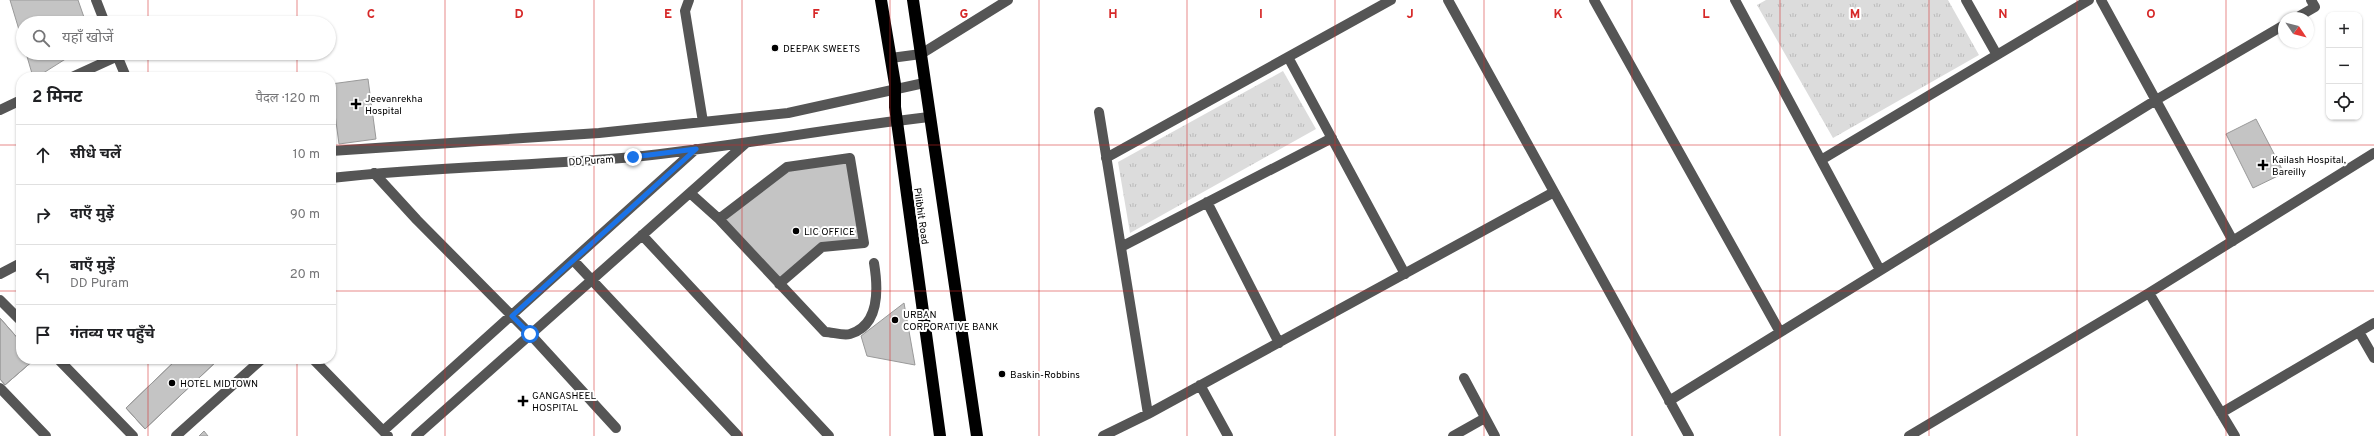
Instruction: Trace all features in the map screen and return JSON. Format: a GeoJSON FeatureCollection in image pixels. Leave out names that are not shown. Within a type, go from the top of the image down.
{"type":"FeatureCollection","features":[{"type":"Feature","properties":{"kind":"highway","name":"Pilibhit Road"},"geometry":{"type":"LineString","coordinates":[[881,0],[895,84],[894,90],[897,121],[940,436]]}},
{"type":"Feature","properties":{"kind":"highway"},"geometry":{"type":"LineString","coordinates":[[912,0],[977,436]]}},
{"type":"Feature","properties":{"kind":"street"},"geometry":{"type":"LineString","coordinates":[[96,0],[102,16]]}},
{"type":"Feature","properties":{"kind":"street"},"geometry":{"type":"LineString","coordinates":[[689,0],[685,11],[703,122]]}},
{"type":"Feature","properties":{"kind":"street"},"geometry":{"type":"LineString","coordinates":[[890,58],[921,54],[1008,0]]}},
{"type":"Feature","properties":{"kind":"street"},"geometry":{"type":"LineString","coordinates":[[1106,158],[1391,0]]}},
{"type":"Feature","properties":{"kind":"street"},"geometry":{"type":"LineString","coordinates":[[1448,0],[1689,436]]}},
{"type":"Feature","properties":{"kind":"street"},"geometry":{"type":"LineString","coordinates":[[1594,0],[1780,332]]}},
{"type":"Feature","properties":{"kind":"street"},"geometry":{"type":"LineString","coordinates":[[1966,0],[1997,55]]}},
{"type":"Feature","properties":{"kind":"street"},"geometry":{"type":"LineString","coordinates":[[1821,160],[2088,0]]}},
{"type":"Feature","properties":{"kind":"street"},"geometry":{"type":"LineString","coordinates":[[2101,0],[2233,241]]}},
{"type":"Feature","properties":{"kind":"street"},"geometry":{"type":"LineString","coordinates":[[2306,12],[2315,7],[2311,0]]}},
{"type":"Feature","properties":{"kind":"street"},"geometry":{"type":"LineString","coordinates":[[1737,1],[1880,270]]}},
{"type":"Feature","properties":{"kind":"street"},"geometry":{"type":"LineString","coordinates":[[1669,401],[2156,100],[2278,29]]}},
{"type":"Feature","properties":{"kind":"street"},"geometry":{"type":"LineString","coordinates":[[1288,57],[1405,274]]}},
{"type":"Feature","properties":{"kind":"street"},"geometry":{"type":"LineString","coordinates":[[82,72],[105,60]]}},
{"type":"Feature","properties":{"kind":"street"},"geometry":{"type":"LineString","coordinates":[[119,60],[124,72]]}},
{"type":"Feature","properties":{"kind":"street"},"geometry":{"type":"LineString","coordinates":[[336,151],[599,134],[788,113],[924,83]]}},
{"type":"Feature","properties":{"kind":"street"},"geometry":{"type":"LineString","coordinates":[[0,110],[16,102]]}},
{"type":"Feature","properties":{"kind":"street"},"geometry":{"type":"LineString","coordinates":[[1099,112],[1148,414]]}},
{"type":"Feature","properties":{"kind":"street","name":"DD Puram"},"geometry":{"type":"LineString","coordinates":[[336,177],[374,173],[633,157],[746,143],[897,121],[929,118]]}},
{"type":"Feature","properties":{"kind":"street"},"geometry":{"type":"LineString","coordinates":[[1121,247],[1332,138]]}},
{"type":"Feature","properties":{"kind":"street"},"geometry":{"type":"LineString","coordinates":[[416,436],[746,143]]}},
{"type":"Feature","properties":{"kind":"street"},"geometry":{"type":"LineString","coordinates":[[318,364],[385,433],[696,149]]}},
{"type":"Feature","properties":{"kind":"street"},"geometry":{"type":"LineString","coordinates":[[1909,436],[2149,293],[2374,152]]}},
{"type":"Feature","properties":{"kind":"street"},"geometry":{"type":"LineString","coordinates":[[719,219],[787,167],[850,158],[864,243],[822,247],[779,284]]}},
{"type":"Feature","properties":{"kind":"street"},"geometry":{"type":"LineString","coordinates":[[374,173],[530,334],[616,428]]}},
{"type":"Feature","properties":{"kind":"street"},"geometry":{"type":"LineString","coordinates":[[1103,436],[1148,414],[1554,192]]}},
{"type":"Feature","properties":{"kind":"street"},"geometry":{"type":"LineString","coordinates":[[690,193],[719,219],[825,332],[850,334],[867,323],[877,300],[874,263]]}},
{"type":"Feature","properties":{"kind":"street"},"geometry":{"type":"LineString","coordinates":[[1206,202],[1279,342]]}},
{"type":"Feature","properties":{"kind":"street"},"geometry":{"type":"LineString","coordinates":[[642,235],[829,436]]}},
{"type":"Feature","properties":{"kind":"street"},"geometry":{"type":"LineString","coordinates":[[573,260],[738,436]]}},
{"type":"Feature","properties":{"kind":"street"},"geometry":{"type":"LineString","coordinates":[[0,274],[16,266]]}},
{"type":"Feature","properties":{"kind":"street"},"geometry":{"type":"LineString","coordinates":[[2149,293],[2235,436]]}},
{"type":"Feature","properties":{"kind":"street"},"geometry":{"type":"LineString","coordinates":[[0,300],[16,316]]}},
{"type":"Feature","properties":{"kind":"street"},"geometry":{"type":"LineString","coordinates":[[2221,413],[2374,323]]}},
{"type":"Feature","properties":{"kind":"street"},"geometry":{"type":"LineString","coordinates":[[2359,332],[2374,358]]}},
{"type":"Feature","properties":{"kind":"street"},"geometry":{"type":"LineString","coordinates":[[63,364],[133,436]]}},
{"type":"Feature","properties":{"kind":"street"},"geometry":{"type":"LineString","coordinates":[[176,436],[256,364]]}},
{"type":"Feature","properties":{"kind":"street"},"geometry":{"type":"LineString","coordinates":[[1464,378],[1495,436]]}},
{"type":"Feature","properties":{"kind":"street"},"geometry":{"type":"LineString","coordinates":[[1200,385],[1228,436]]}},
{"type":"Feature","properties":{"kind":"street"},"geometry":{"type":"LineString","coordinates":[[0,388],[46,436]]}},
{"type":"Feature","properties":{"kind":"street"},"geometry":{"type":"LineString","coordinates":[[1453,436],[1485,418]]}},
{"type":"Feature","properties":{"kind":"green space"},"geometry":{"type":"Polygon","coordinates":[[[1766,0],[1948,0],[1979,55],[1833,138],[1757,5],[1766,0]]]}},
{"type":"Feature","properties":{"kind":"green space"},"geometry":{"type":"Polygon","coordinates":[[[1283,71],[1316,129],[1130,233],[1118,162],[1283,71]]]}},
{"type":"Feature","properties":{"kind":"building"},"geometry":{"type":"Polygon","coordinates":[[[10,0],[78,0],[84,16],[16,16],[16,20],[10,0]]]}},
{"type":"Feature","properties":{"kind":"building"},"geometry":{"type":"Polygon","coordinates":[[[28,60],[64,60],[45,72],[32,72],[28,60]]]}},
{"type":"Feature","properties":{"kind":"building"},"geometry":{"type":"Polygon","coordinates":[[[368,79],[376,139],[339,144],[336,122],[336,83],[368,79]]]}},
{"type":"Feature","properties":{"kind":"building"},"geometry":{"type":"Polygon","coordinates":[[[2256,119],[2284,173],[2253,188],[2226,134],[2256,119]]]}},
{"type":"Feature","properties":{"kind":"building","name":"LIC OFFICE"},"geometry":{"type":"Polygon","coordinates":[[[850,158],[864,243],[822,247],[779,284],[719,219],[787,167],[850,158]]]}},
{"type":"Feature","properties":{"kind":"building","name":"URBAN CORPORATIVE BANK"},"geometry":{"type":"Polygon","coordinates":[[[904,303],[915,365],[867,356],[861,336],[904,303]]]}},
{"type":"Feature","properties":{"kind":"building"},"geometry":{"type":"Polygon","coordinates":[[[0,318],[16,336],[16,364],[29,364],[5,385],[0,379],[0,318]]]}},
{"type":"Feature","properties":{"kind":"building"},"geometry":{"type":"Polygon","coordinates":[[[0,318],[16,336],[16,364],[29,364],[5,385],[0,379],[0,318]]]}},
{"type":"Feature","properties":{"kind":"building","name":"HOTEL MIDTOWN"},"geometry":{"type":"Polygon","coordinates":[[[172,364],[214,364],[145,429],[126,408],[172,364]]]}},
{"type":"Feature","properties":{"kind":"building","name":"HOTEL MIDTOWN"},"geometry":{"type":"Polygon","coordinates":[[[172,364],[214,364],[145,429],[126,408],[172,364]]]}},
{"type":"Feature","properties":{"kind":"building"},"geometry":{"type":"Polygon","coordinates":[[[204,431],[208,436],[199,436],[204,431]]]}},
{"type":"Feature","properties":{"kind":"place","name":"DEEPAK SWEETS"},"geometry":{"type":"Point","coordinates":[775,48]}},
{"type":"Feature","properties":{"kind":"place","name":"Jeevanrekha Hospital"},"geometry":{"type":"Point","coordinates":[356,104]}},
{"type":"Feature","properties":{"kind":"place","name":"Kailash Hospital, Bareilly"},"geometry":{"type":"Point","coordinates":[2263,165]}},
{"type":"Feature","properties":{"kind":"place","name":"LIC OFFICE"},"geometry":{"type":"Point","coordinates":[796,231]}},
{"type":"Feature","properties":{"kind":"place","name":"URBAN CORPORATIVE BANK"},"geometry":{"type":"Point","coordinates":[895,320]}},
{"type":"Feature","properties":{"kind":"place","name":"Baskin-Robbins"},"geometry":{"type":"Point","coordinates":[1002,374]}},
{"type":"Feature","properties":{"kind":"place","name":"HOTEL MIDTOWN"},"geometry":{"type":"Point","coordinates":[172,383]}},
{"type":"Feature","properties":{"kind":"place","name":"GANGASHEEL HOSPITAL"},"geometry":{"type":"Point","coordinates":[523,401]}},
{"type":"Feature","properties":{"kind":"route"},"geometry":{"type":"LineString","coordinates":[[530,334],[512,316],[696,149],[633,157]]}}]}
